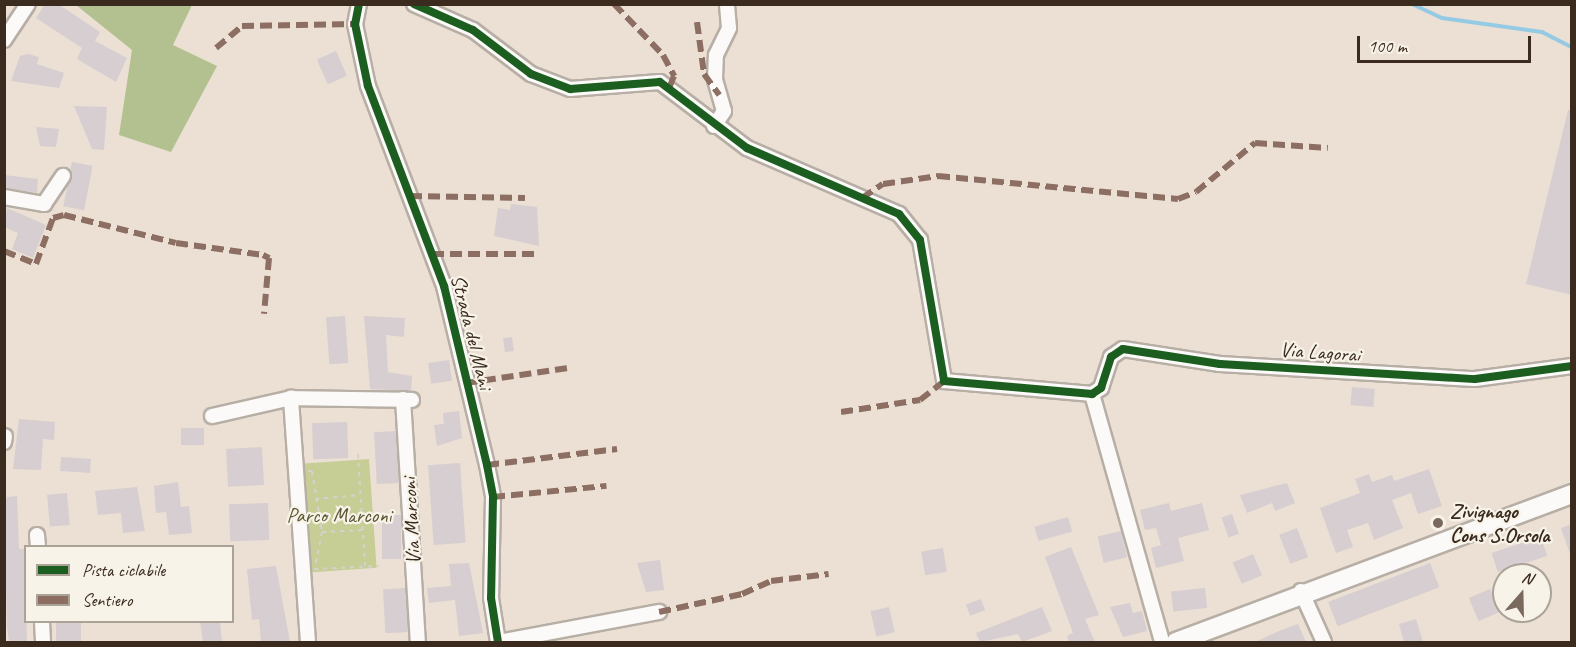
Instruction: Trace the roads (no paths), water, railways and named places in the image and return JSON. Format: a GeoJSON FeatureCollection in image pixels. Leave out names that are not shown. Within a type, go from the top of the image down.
{"type":"FeatureCollection","features":[{"type":"Feature","properties":{"kind":"main road"},"geometry":{"type":"LineString","coordinates":[[1176,642],[1301,591],[1572,494]]}},
{"type":"Feature","properties":{"kind":"street"},"geometry":{"type":"LineString","coordinates":[[6,36],[28,4]]}},
{"type":"Feature","properties":{"kind":"street","name":"Strada del Mani"},"geometry":{"type":"LineString","coordinates":[[359,4],[355,24],[368,86],[444,286],[487,465],[493,497],[491,598],[498,642]]}},
{"type":"Feature","properties":{"kind":"street"},"geometry":{"type":"LineString","coordinates":[[414,4],[473,30],[531,74],[570,88],[660,82],[714,126],[747,148],[912,224],[920,240],[944,381],[1092,394],[1162,642]]}},
{"type":"Feature","properties":{"kind":"street"},"geometry":{"type":"LineString","coordinates":[[714,126],[724,111],[714,80],[716,55],[729,28],[727,4]]}},
{"type":"Feature","properties":{"kind":"street"},"geometry":{"type":"LineString","coordinates":[[4,197],[45,204],[63,176]]}},
{"type":"Feature","properties":{"kind":"street","name":"Via Lagorai"},"geometry":{"type":"LineString","coordinates":[[1092,394],[1101,387],[1111,357],[1123,349],[1220,364],[1475,379],[1572,366]]}},
{"type":"Feature","properties":{"kind":"street"},"geometry":{"type":"LineString","coordinates":[[212,416],[291,398],[308,642]]}},
{"type":"Feature","properties":{"kind":"street","name":"Via Marconi"},"geometry":{"type":"LineString","coordinates":[[291,398],[407,399],[418,642]]}},
{"type":"Feature","properties":{"kind":"street"},"geometry":{"type":"LineString","coordinates":[[4,442],[5,436]]}},
{"type":"Feature","properties":{"kind":"street"},"geometry":{"type":"LineString","coordinates":[[1301,591],[1324,642]]}},
{"type":"Feature","properties":{"kind":"street"},"geometry":{"type":"LineString","coordinates":[[498,642],[659,612]]}},
{"type":"Feature","properties":{"kind":"street"},"geometry":{"type":"LineString","coordinates":[[42,623],[43,642]]}},
{"type":"Feature","properties":{"kind":"waterway"},"geometry":{"type":"LineString","coordinates":[[1412,4],[1442,18],[1542,32],[1572,47]]}},
{"type":"Feature","properties":{"kind":"place","name":"Zivignago Cons S.Orsola"},"geometry":{"type":"Point","coordinates":[1438,523]}},
{"type":"Feature","properties":{"kind":"park label","name":"Parco Marconi"},"geometry":{"type":"Point","coordinates":[339,515]}}]}
